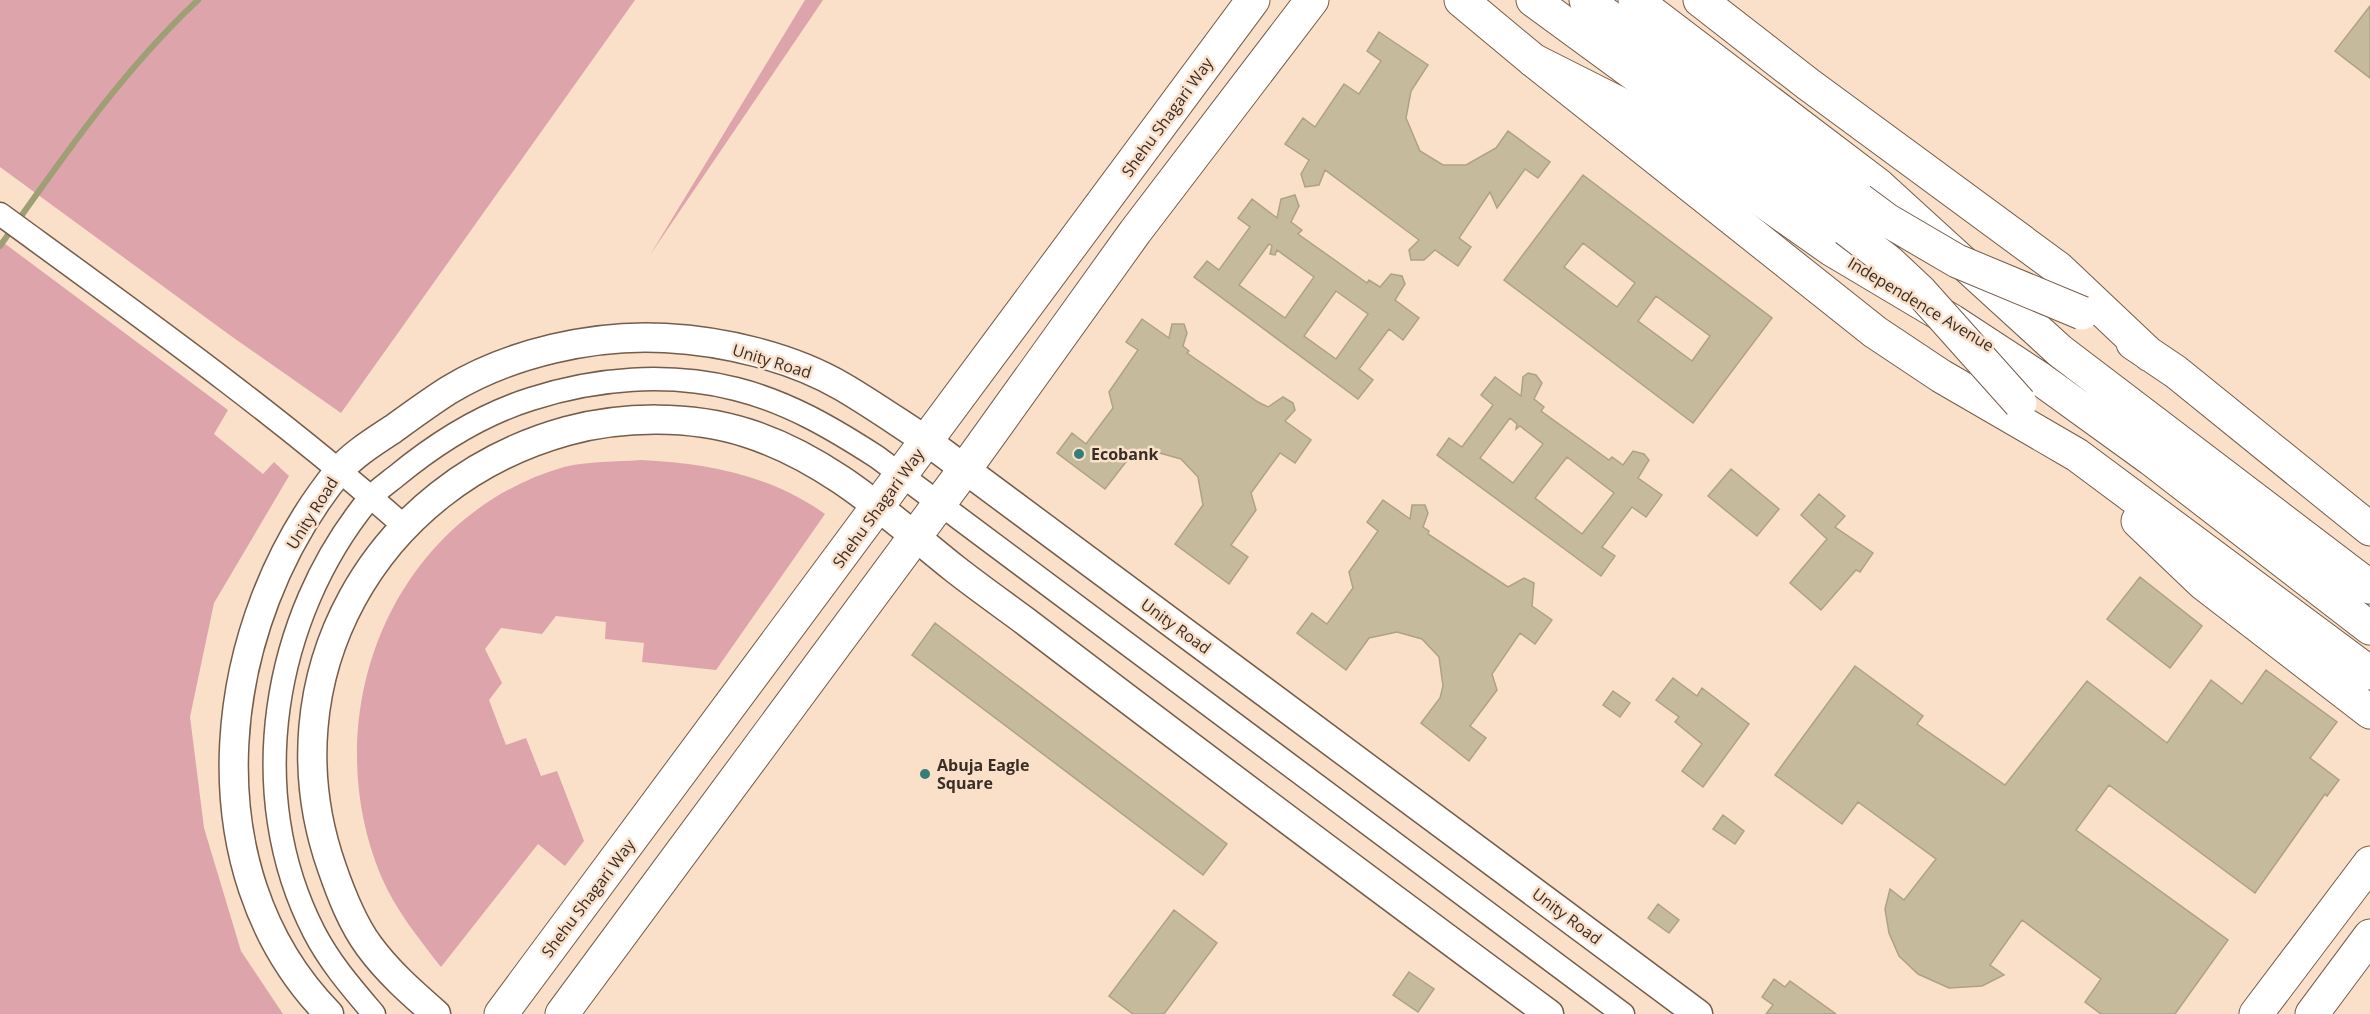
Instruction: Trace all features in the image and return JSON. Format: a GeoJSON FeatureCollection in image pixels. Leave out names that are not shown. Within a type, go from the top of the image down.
{"type":"FeatureCollection","features":[{"type":"Feature","properties":{"kind":"main road","name":"Shehu Shagari Way"},"geometry":{"type":"LineString","coordinates":[[501,1014],[880,507],[1253,0]]}},
{"type":"Feature","properties":{"kind":"main road"},"geometry":{"type":"LineString","coordinates":[[562,1014],[915,534],[965,470],[1135,232],[1312,0]]}},
{"type":"Feature","properties":{"kind":"main road"},"geometry":{"type":"LineString","coordinates":[[1287,35],[1330,0]]}},
{"type":"Feature","properties":{"kind":"main road"},"geometry":{"type":"LineString","coordinates":[[1440,0],[1497,32]]}},
{"type":"Feature","properties":{"kind":"main road","name":"Independence Avenue"},"geometry":{"type":"LineString","coordinates":[[1461,0],[1533,60],[1638,113],[1831,249],[1952,321],[2039,378],[2151,459],[2370,628]]}},
{"type":"Feature","properties":{"kind":"main road"},"geometry":{"type":"LineString","coordinates":[[1533,0],[1853,215],[1887,220],[1957,261],[2086,306]]}},
{"type":"Feature","properties":{"kind":"main road"},"geometry":{"type":"LineString","coordinates":[[1586,0],[1853,215],[1888,261],[1920,291],[2015,409]]}},
{"type":"Feature","properties":{"kind":"main road"},"geometry":{"type":"LineString","coordinates":[[1635,0],[1878,185],[2060,351],[2370,587]]}},
{"type":"Feature","properties":{"kind":"main road"},"geometry":{"type":"LineString","coordinates":[[1700,0],[1808,84],[1903,151],[2058,268],[2086,306],[2195,387],[2370,529]]}},
{"type":"Feature","properties":{"kind":"main road"},"geometry":{"type":"LineString","coordinates":[[1533,60],[1894,345],[1941,376],[2015,409],[2370,673]]}},
{"type":"Feature","properties":{"kind":"main road"},"geometry":{"type":"LineString","coordinates":[[2077,455],[2164,548],[2204,584],[2370,712]]}},
{"type":"Feature","properties":{"kind":"main road"},"geometry":{"type":"LineString","coordinates":[[2256,1014],[2370,863]]}},
{"type":"Feature","properties":{"kind":"main road"},"geometry":{"type":"LineString","coordinates":[[2312,1014],[2370,936]]}},
{"type":"Feature","properties":{"kind":"street"},"geometry":{"type":"LineString","coordinates":[[0,214],[154,326],[340,469],[404,526]]}},
{"type":"Feature","properties":{"kind":"street","name":"Unity Road"},"geometry":{"type":"LineString","coordinates":[[329,1014],[309,993],[279,950],[258,905],[242,853],[235,805],[232,750],[239,693],[255,629],[280,565],[340,469],[451,389],[487,372],[568,346],[663,338],[717,345],[793,364],[841,386],[927,441],[1698,1014]]}},
{"type":"Feature","properties":{"kind":"street"},"geometry":{"type":"LineString","coordinates":[[374,1014],[340,975],[314,932],[294,884],[282,842],[274,750],[279,696],[297,630],[316,581],[341,537],[371,497],[438,445],[497,410],[554,392],[597,382],[639,380],[685,380],[735,388],[777,401],[817,420],[903,475],[1623,1014]]}},
{"type":"Feature","properties":{"kind":"street"},"geometry":{"type":"LineString","coordinates":[[436,1014],[404,986],[367,944],[342,897],[319,831],[312,770],[316,706],[329,652],[347,605],[372,564],[404,526],[434,499],[496,456],[534,440],[617,422],[693,423],[740,430],[783,445],[824,468],[880,507],[954,568],[1305,834],[1549,1014]]}},
{"type":"Feature","properties":{"kind":"shaded area"},"geometry":{"type":"Polygon","coordinates":[[[0,0],[635,0],[341,413],[231,336],[0,167],[0,0]]]}},
{"type":"Feature","properties":{"kind":"shaded area"},"geometry":{"type":"Polygon","coordinates":[[[805,0],[823,0],[650,255],[805,0]]]}},
{"type":"Feature","properties":{"kind":"shaded area"},"geometry":{"type":"Polygon","coordinates":[[[0,240],[228,410],[214,434],[263,474],[274,462],[289,476],[214,603],[190,717],[204,828],[241,951],[283,1014],[0,1014],[0,240]]]}},
{"type":"Feature","properties":{"kind":"shaded area"},"geometry":{"type":"Polygon","coordinates":[[[641,460],[690,464],[737,474],[783,490],[825,514],[716,670],[642,662],[644,643],[605,639],[606,622],[556,616],[542,634],[501,628],[485,649],[502,683],[489,700],[506,745],[526,738],[541,776],[557,771],[584,841],[565,866],[538,844],[441,967],[393,900],[381,876],[363,814],[357,751],[364,689],[382,630],[412,576],[453,529],[504,492],[564,467],[641,460]]]}},
{"type":"Feature","properties":{"kind":"building"},"geometry":{"type":"Polygon","coordinates":[[[2370,6],[2370,78],[2335,51],[2370,6]]]}},
{"type":"Feature","properties":{"kind":"building"},"geometry":{"type":"Polygon","coordinates":[[[1379,32],[1428,65],[1411,91],[1406,118],[1420,151],[1443,165],[1466,165],[1496,148],[1508,131],[1550,162],[1538,178],[1525,169],[1497,208],[1490,192],[1459,238],[1471,247],[1458,266],[1435,250],[1424,260],[1411,260],[1409,250],[1419,240],[1325,170],[1319,185],[1305,187],[1301,174],[1309,160],[1285,144],[1303,118],[1315,127],[1344,84],[1359,94],[1381,61],[1367,51],[1379,32]]]}},
{"type":"Feature","properties":{"kind":"building"},"geometry":{"type":"Polygon","coordinates":[[[1583,175],[1772,318],[1693,423],[1504,280],[1583,175]],[[1583,243],[1564,267],[1617,307],[1635,283],[1583,243]],[[1656,296],[1638,321],[1692,361],[1710,336],[1656,296]]]}},
{"type":"Feature","properties":{"kind":"building"},"geometry":{"type":"Polygon","coordinates":[[[1295,195],[1299,206],[1291,222],[1302,230],[1298,234],[1367,283],[1369,280],[1380,287],[1391,274],[1402,276],[1405,284],[1395,300],[1419,318],[1403,340],[1389,329],[1359,369],[1373,380],[1358,399],[1194,277],[1207,261],[1219,270],[1250,227],[1238,218],[1252,199],[1277,218],[1281,199],[1295,195]],[[1269,244],[1239,285],[1285,318],[1314,277],[1277,250],[1275,255],[1270,254],[1272,246],[1269,244]],[[1336,291],[1304,336],[1336,359],[1368,314],[1336,291]]]}},
{"type":"Feature","properties":{"kind":"building"},"geometry":{"type":"Polygon","coordinates":[[[1142,319],[1169,338],[1172,324],[1184,324],[1187,333],[1183,346],[1189,351],[1187,353],[1268,407],[1283,397],[1293,403],[1295,410],[1285,421],[1311,440],[1295,463],[1280,453],[1251,493],[1256,510],[1231,545],[1248,557],[1229,584],[1175,544],[1203,505],[1198,477],[1181,459],[1156,452],[1129,458],[1105,489],[1057,453],[1072,433],[1086,444],[1113,408],[1109,392],[1138,350],[1126,342],[1142,319]]]}},
{"type":"Feature","properties":{"kind":"building"},"geometry":{"type":"Polygon","coordinates":[[[1528,373],[1536,375],[1542,383],[1534,399],[1544,407],[1541,411],[1609,460],[1612,457],[1623,465],[1633,451],[1644,454],[1649,460],[1638,478],[1662,495],[1646,517],[1632,507],[1602,547],[1615,556],[1601,576],[1437,455],[1449,438],[1462,447],[1493,405],[1481,395],[1495,377],[1521,396],[1523,377],[1528,373]],[[1510,418],[1480,458],[1513,483],[1543,444],[1520,426],[1516,429],[1517,424],[1510,418]],[[1567,457],[1535,498],[1582,534],[1614,493],[1567,457]]]}},
{"type":"Feature","properties":{"kind":"building"},"geometry":{"type":"Polygon","coordinates":[[[1731,469],[1779,509],[1757,536],[1708,496],[1731,469]]]}},
{"type":"Feature","properties":{"kind":"building"},"geometry":{"type":"Polygon","coordinates":[[[1819,494],[1845,516],[1835,527],[1873,553],[1860,572],[1856,570],[1821,610],[1790,583],[1827,539],[1801,515],[1819,494]]]}},
{"type":"Feature","properties":{"kind":"building"},"geometry":{"type":"Polygon","coordinates":[[[1383,500],[1410,519],[1412,505],[1425,505],[1428,513],[1423,527],[1429,531],[1428,534],[1508,587],[1524,578],[1534,583],[1532,606],[1552,620],[1535,644],[1520,633],[1492,674],[1497,690],[1470,726],[1486,738],[1469,761],[1421,723],[1440,698],[1443,686],[1439,657],[1422,639],[1397,632],[1369,638],[1346,670],[1297,633],[1312,613],[1327,624],[1353,588],[1349,572],[1378,531],[1367,522],[1383,500]]]}},
{"type":"Feature","properties":{"kind":"building"},"geometry":{"type":"Polygon","coordinates":[[[2140,577],[2202,626],[2170,668],[2107,619],[2140,577]]]}},
{"type":"Feature","properties":{"kind":"building"},"geometry":{"type":"Polygon","coordinates":[[[935,623],[1227,844],[1203,875],[912,655],[935,623]]]}},
{"type":"Feature","properties":{"kind":"building"},"geometry":{"type":"Polygon","coordinates":[[[1855,666],[1923,716],[1917,724],[2005,785],[2087,681],[2167,743],[2211,680],[2242,704],[2266,670],[2337,722],[2310,758],[2339,780],[2327,796],[2325,794],[2255,893],[2109,785],[2076,830],[2228,940],[2175,1014],[2101,1014],[2085,1002],[2101,979],[2022,920],[1990,965],[2004,975],[1982,986],[1949,988],[1918,974],[1899,956],[1889,933],[1885,909],[1890,889],[1904,900],[1936,859],[1858,802],[1842,824],[1775,775],[1855,666]]]}},
{"type":"Feature","properties":{"kind":"building"},"geometry":{"type":"Polygon","coordinates":[[[1673,678],[1697,696],[1702,688],[1749,724],[1703,787],[1682,771],[1702,744],[1675,722],[1679,717],[1656,700],[1673,678]]]}},
{"type":"Feature","properties":{"kind":"building"},"geometry":{"type":"Polygon","coordinates":[[[1613,691],[1630,703],[1620,717],[1603,705],[1613,691]]]}},
{"type":"Feature","properties":{"kind":"building"},"geometry":{"type":"Polygon","coordinates":[[[1723,815],[1744,831],[1735,844],[1713,829],[1723,815]]]}},
{"type":"Feature","properties":{"kind":"building"},"geometry":{"type":"Polygon","coordinates":[[[1658,904],[1679,920],[1669,933],[1648,918],[1658,904]]]}},
{"type":"Feature","properties":{"kind":"building"},"geometry":{"type":"Polygon","coordinates":[[[1174,910],[1217,943],[1164,1014],[1133,1014],[1109,996],[1174,910]]]}},
{"type":"Feature","properties":{"kind":"building"},"geometry":{"type":"Polygon","coordinates":[[[1409,972],[1434,989],[1418,1012],[1393,995],[1409,972]]]}},
{"type":"Feature","properties":{"kind":"building"},"geometry":{"type":"Polygon","coordinates":[[[1774,979],[1785,987],[1790,981],[1836,1014],[1766,1014],[1773,1005],[1762,997],[1774,979]]]}},
{"type":"Feature","properties":{"kind":"waterway"},"geometry":{"type":"LineString","coordinates":[[0,246],[93,118],[143,57],[198,0]]}},
{"type":"Feature","properties":{"kind":"place","name":"Ecobank"},"geometry":{"type":"Point","coordinates":[1079,454]}},
{"type":"Feature","properties":{"kind":"place","name":"Abuja Eagle Square"},"geometry":{"type":"Point","coordinates":[925,774]}}]}
